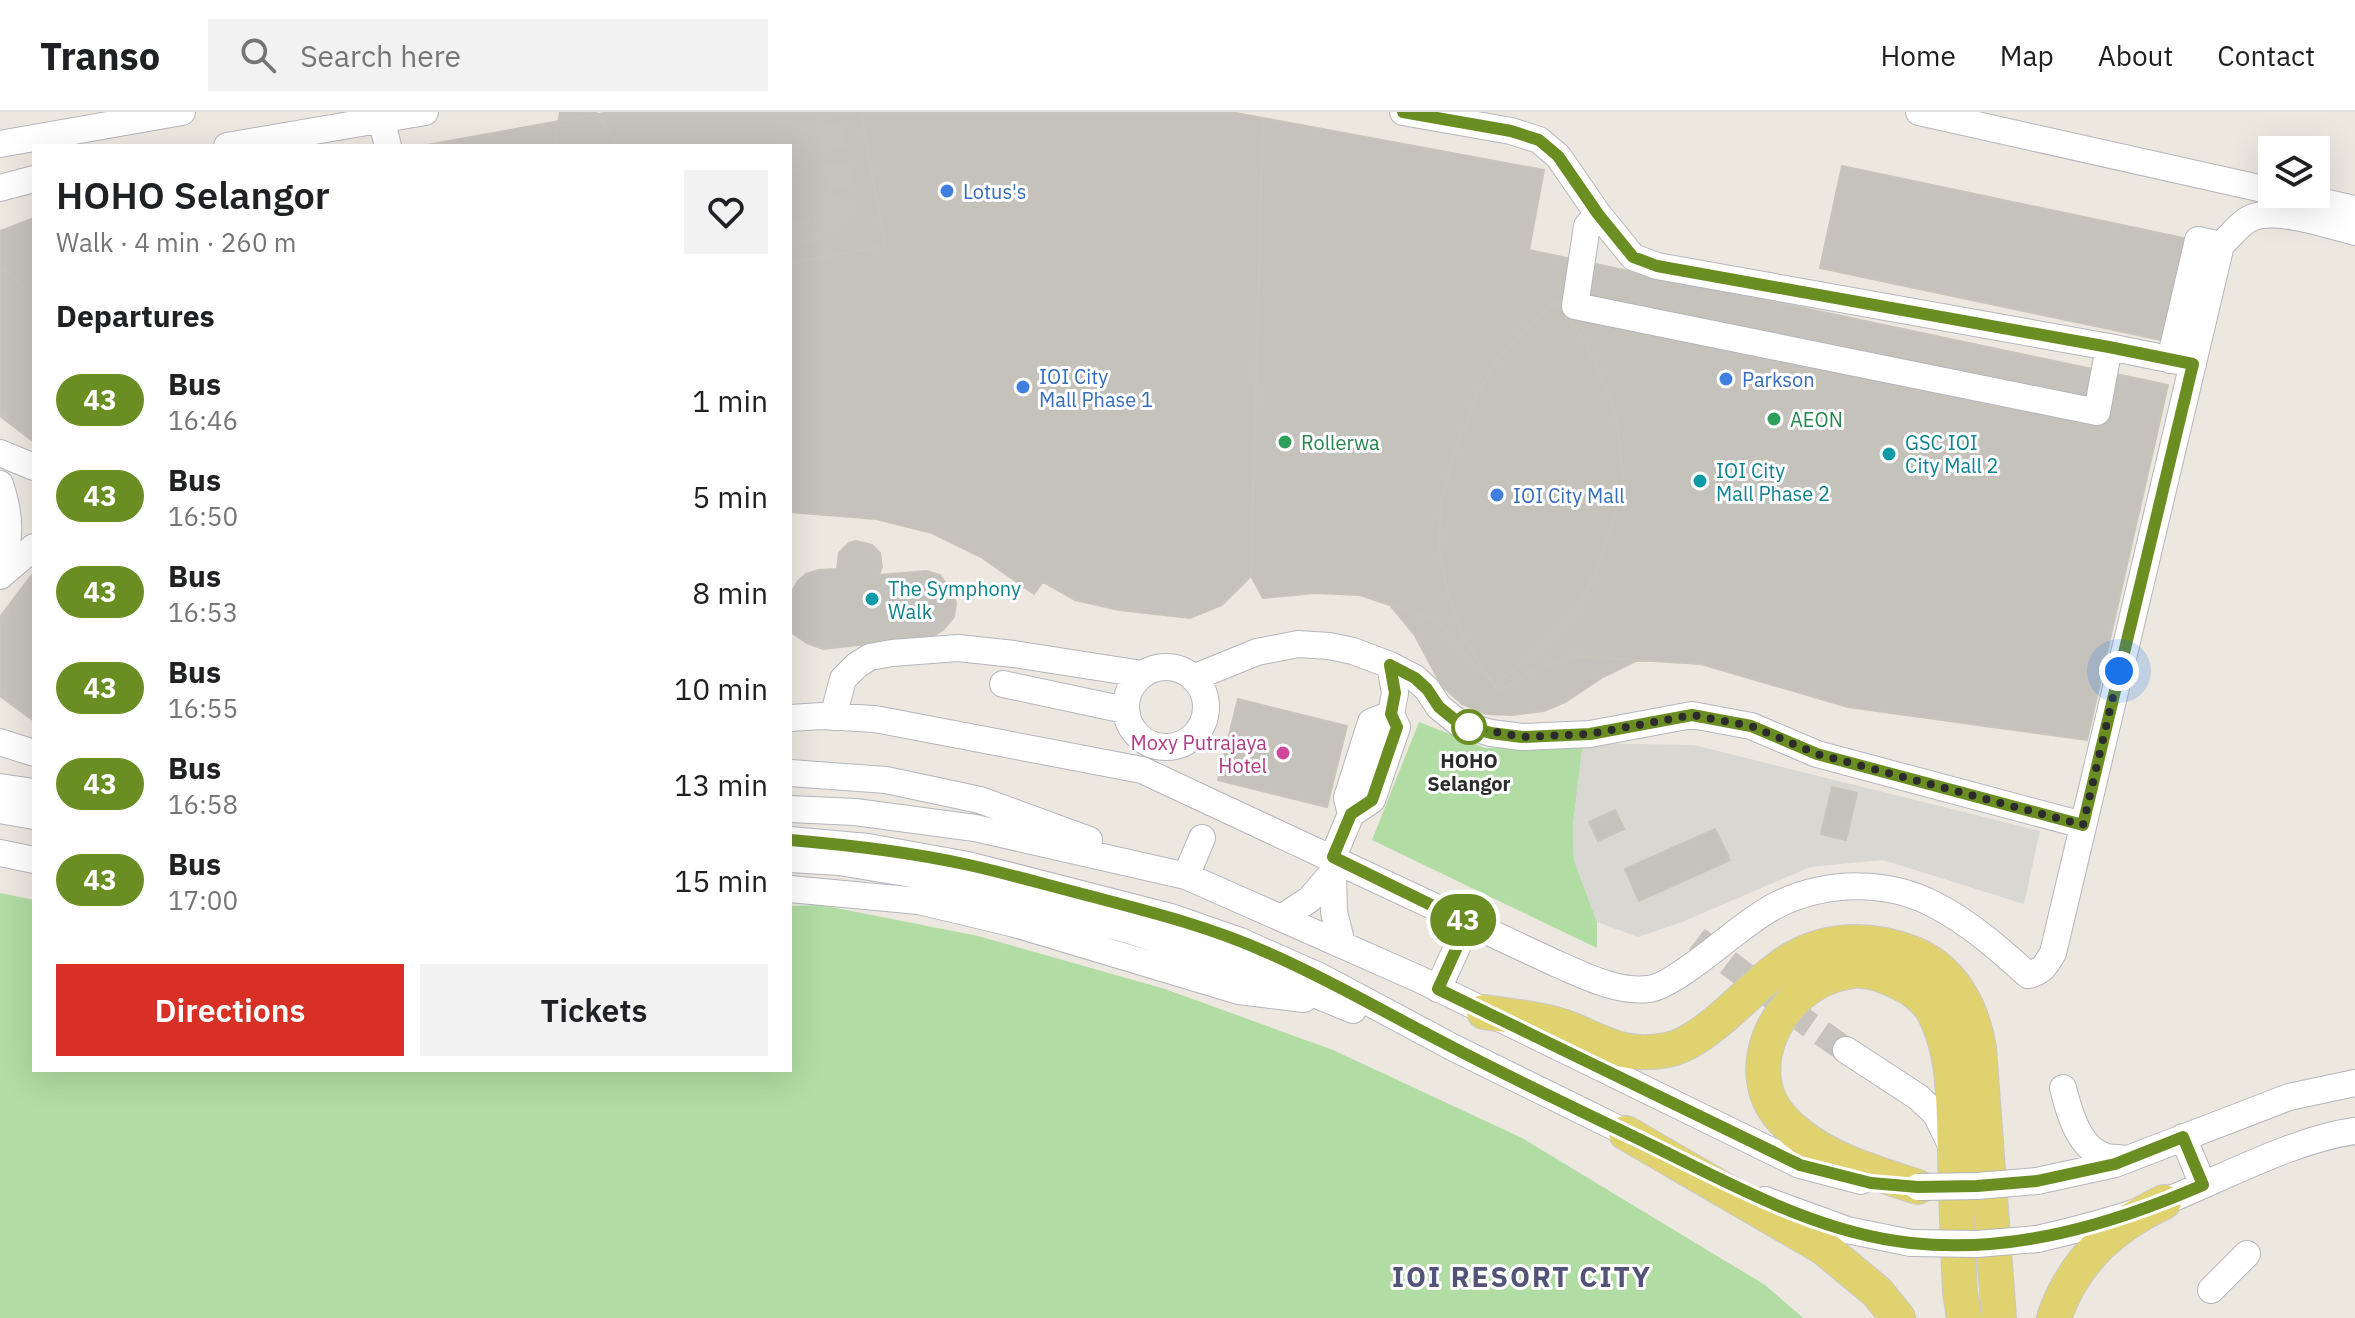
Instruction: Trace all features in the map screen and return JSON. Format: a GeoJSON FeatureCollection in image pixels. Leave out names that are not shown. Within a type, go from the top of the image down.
{"type":"FeatureCollection","features":[{"type":"Feature","properties":{"kind":"main road"},"geometry":{"type":"LineString","coordinates":[[1484,1012],[1560,1026],[1611,1048],[1641,1053],[1669,1050],[1697,1038],[1791,959],[1814,949],[1866,941],[1895,946],[1923,958],[1943,973],[1961,994],[1974,1021],[1979,1048],[1999,1318]]}},
{"type":"Feature","properties":{"kind":"main road"},"geometry":{"type":"LineString","coordinates":[[1918,1187],[1824,1151],[1801,1136],[1770,1102],[1763,1078],[1765,1054],[1773,1030],[1789,1005],[1805,989],[1829,976],[1855,970],[1883,974],[1912,988],[1934,1012],[1947,1046],[1953,1103],[1960,1292],[1964,1318]]}},
{"type":"Feature","properties":{"kind":"main road"},"geometry":{"type":"LineString","coordinates":[[1626,1133],[1824,1248],[1877,1292],[1898,1318]]}},
{"type":"Feature","properties":{"kind":"main road"},"geometry":{"type":"LineString","coordinates":[[2054,1318],[2082,1262],[2117,1228],[2164,1202]]}},
{"type":"Feature","properties":{"kind":"street"},"geometry":{"type":"LineString","coordinates":[[0,144],[182,112]]}},
{"type":"Feature","properties":{"kind":"street"},"geometry":{"type":"LineString","coordinates":[[238,144],[425,112]]}},
{"type":"Feature","properties":{"kind":"street"},"geometry":{"type":"LineString","coordinates":[[1403,112],[1511,131],[1539,140],[1558,156],[1598,214],[1633,257],[1657,266],[2181,362]]}},
{"type":"Feature","properties":{"kind":"street"},"geometry":{"type":"LineString","coordinates":[[1919,112],[2258,188]]}},
{"type":"Feature","properties":{"kind":"street"},"geometry":{"type":"LineString","coordinates":[[381,119],[387,144]]}},
{"type":"Feature","properties":{"kind":"street"},"geometry":{"type":"LineString","coordinates":[[0,188],[32,180]]}},
{"type":"Feature","properties":{"kind":"street"},"geometry":{"type":"LineString","coordinates":[[2330,203],[2355,209]]}},
{"type":"Feature","properties":{"kind":"street"},"geometry":{"type":"LineString","coordinates":[[1598,214],[1587,226],[1575,306],[2097,412],[2109,347]]}},
{"type":"Feature","properties":{"kind":"street"},"geometry":{"type":"LineString","coordinates":[[792,718],[875,719],[1136,769],[1333,857],[1468,923],[1588,977],[1620,987],[1650,990],[1674,977],[1780,903],[1823,888],[1861,886],[1903,892],[1935,905],[1972,928],[2028,975],[2036,973],[2044,969],[2053,953],[2083,825],[2181,362],[2198,240],[2221,245],[2249,219],[2278,214],[2355,232]]}},
{"type":"Feature","properties":{"kind":"street"},"geometry":{"type":"LineString","coordinates":[[0,453],[32,466]]}},
{"type":"Feature","properties":{"kind":"street"},"geometry":{"type":"LineString","coordinates":[[0,484],[7,506],[9,542],[0,575]]}},
{"type":"Feature","properties":{"kind":"street"},"geometry":{"type":"LineString","coordinates":[[0,575],[32,549]]}},
{"type":"Feature","properties":{"kind":"street"},"geometry":{"type":"LineString","coordinates":[[1193,678],[1257,652],[1298,644],[1353,651],[1415,678],[1439,707],[1460,724],[1491,733],[1522,737],[1590,734],[1692,715],[1751,726],[1817,754],[2083,825]]}},
{"type":"Feature","properties":{"kind":"street"},"geometry":{"type":"LineString","coordinates":[[833,717],[843,679],[870,657],[892,653],[958,648],[1142,674]]}},
{"type":"Feature","properties":{"kind":"street"},"geometry":{"type":"LineString","coordinates":[[1333,857],[1351,814],[1347,798],[1371,722],[1391,714],[1395,693],[1390,665]]}},
{"type":"Feature","properties":{"kind":"street"},"geometry":{"type":"LineString","coordinates":[[1154,668],[1182,670],[1201,688],[1206,713],[1202,725],[1184,743],[1159,747],[1136,735],[1129,723],[1126,703],[1132,684],[1142,674],[1154,668]]}},
{"type":"Feature","properties":{"kind":"street"},"geometry":{"type":"LineString","coordinates":[[1004,677],[1126,703]]}},
{"type":"Feature","properties":{"kind":"street"},"geometry":{"type":"LineString","coordinates":[[0,742],[32,752]]}},
{"type":"Feature","properties":{"kind":"street"},"geometry":{"type":"LineString","coordinates":[[1136,769],[1147,743]]}},
{"type":"Feature","properties":{"kind":"street"},"geometry":{"type":"LineString","coordinates":[[792,773],[886,780],[980,800],[1186,876],[1438,989],[1800,1165],[1871,1183],[1918,1187],[1977,1186],[2077,1174],[2126,1159],[2289,1097],[2355,1083]]}},
{"type":"Feature","properties":{"kind":"street"},"geometry":{"type":"LineString","coordinates":[[0,787],[32,792]]}},
{"type":"Feature","properties":{"kind":"street"},"geometry":{"type":"LineString","coordinates":[[792,809],[855,812],[975,828],[1186,876]]}},
{"type":"Feature","properties":{"kind":"street"},"geometry":{"type":"LineString","coordinates":[[0,810],[32,816]]}},
{"type":"Feature","properties":{"kind":"street"},"geometry":{"type":"LineString","coordinates":[[1186,876],[1202,838]]}},
{"type":"Feature","properties":{"kind":"street"},"geometry":{"type":"LineString","coordinates":[[792,840],[868,847],[968,865],[1171,917],[1264,951],[1321,977],[1454,1048],[1731,1186],[1847,1230],[1911,1243],[1977,1244],[2037,1239],[2104,1222],[2164,1202],[2291,1149],[2355,1131]]}},
{"type":"Feature","properties":{"kind":"street"},"geometry":{"type":"LineString","coordinates":[[0,853],[32,860]]}},
{"type":"Feature","properties":{"kind":"street"},"geometry":{"type":"LineString","coordinates":[[792,859],[839,862],[924,876],[1128,930],[1275,978],[1454,1048]]}},
{"type":"Feature","properties":{"kind":"street"},"geometry":{"type":"LineString","coordinates":[[1283,917],[1310,899],[1333,872],[1334,912],[1342,944]]}},
{"type":"Feature","properties":{"kind":"street"},"geometry":{"type":"LineString","coordinates":[[792,889],[919,901],[1015,924],[1239,991],[1335,1003]]}},
{"type":"Feature","properties":{"kind":"street"},"geometry":{"type":"LineString","coordinates":[[1438,989],[1468,923]]}},
{"type":"Feature","properties":{"kind":"street"},"geometry":{"type":"LineString","coordinates":[[1846,1050],[1918,1097],[1936,1114],[1955,1152]]}},
{"type":"Feature","properties":{"kind":"street"},"geometry":{"type":"LineString","coordinates":[[2063,1088],[2069,1112],[2089,1147],[2104,1157],[2126,1159]]}},
{"type":"Feature","properties":{"kind":"street"},"geometry":{"type":"LineString","coordinates":[[2183,1137],[2203,1185]]}},
{"type":"Feature","properties":{"kind":"street"},"geometry":{"type":"LineString","coordinates":[[2211,1290],[2247,1254]]}},
{"type":"Feature","properties":{"kind":"green space"},"geometry":{"type":"Polygon","coordinates":[[[1419,722],[1485,748],[1583,743],[1573,825],[1574,860],[1597,922],[1597,948],[1372,840],[1419,722]]]}},
{"type":"Feature","properties":{"kind":"green space"},"geometry":{"type":"Polygon","coordinates":[[[0,893],[32,900],[32,1072],[792,1072],[792,906],[821,905],[978,936],[1165,989],[1333,1050],[1522,1138],[1765,1285],[1803,1318],[0,1318],[0,893]]]}},
{"type":"Feature","properties":{"kind":"shaded area"},"geometry":{"type":"Polygon","coordinates":[[[1583,743],[1694,745],[2040,831],[2024,904],[1883,860],[1810,867],[1682,922],[1638,937],[1597,922],[1574,860],[1573,825],[1583,743]]]}},
{"type":"Feature","properties":{"kind":"building"},"geometry":{"type":"Polygon","coordinates":[[[560,112],[596,112],[618,144],[554,144],[560,112]]]}},
{"type":"Feature","properties":{"kind":"building"},"geometry":{"type":"Polygon","coordinates":[[[610,112],[861,112],[885,246],[792,263],[792,144],[432,144],[610,112]]]}},
{"type":"Feature","properties":{"kind":"building","name":"IOI City Mall Phase 1"},"geometry":{"type":"Polygon","coordinates":[[[861,112],[1231,112],[1263,118],[1251,576],[1222,605],[1190,618],[1119,610],[1075,600],[1043,582],[1034,594],[981,557],[932,533],[876,519],[792,512],[792,263],[885,246],[861,112]]]}},
{"type":"Feature","properties":{"kind":"building","name":"IOI City Mall Phase 2"},"geometry":{"type":"Polygon","coordinates":[[[1263,118],[1544,170],[1529,250],[2168,385],[2087,740],[1848,707],[1701,664],[1572,656],[1534,670],[1499,691],[1437,621],[1360,595],[1315,593],[1263,598],[1251,576],[1263,118]]]}},
{"type":"Feature","properties":{"kind":"building"},"geometry":{"type":"Polygon","coordinates":[[[1842,166],[2193,240],[2171,342],[1820,268],[1842,166]]]}},
{"type":"Feature","properties":{"kind":"building"},"geometry":{"type":"Polygon","coordinates":[[[32,219],[32,440],[0,416],[0,231],[32,219]]]}},
{"type":"Feature","properties":{"kind":"building"},"geometry":{"type":"Polygon","coordinates":[[[0,268],[32,292],[32,436],[0,412],[0,268]]]}},
{"type":"Feature","properties":{"kind":"building"},"geometry":{"type":"Polygon","coordinates":[[[1555,302],[1583,338],[1602,378],[1617,421],[1623,479],[1611,528],[1595,573],[1575,612],[1534,653],[1495,685],[1465,641],[1449,599],[1439,549],[1441,500],[1475,398],[1496,362],[1523,331],[1555,302]]]}},
{"type":"Feature","properties":{"kind":"building","name":"The Symphony Walk"},"geometry":{"type":"Polygon","coordinates":[[[856,541],[872,545],[880,553],[882,567],[879,575],[926,571],[940,575],[953,593],[956,603],[954,617],[943,630],[931,637],[823,649],[792,633],[792,591],[798,581],[806,574],[819,570],[837,569],[839,553],[849,543],[856,541]]]}},
{"type":"Feature","properties":{"kind":"building"},"geometry":{"type":"Polygon","coordinates":[[[32,575],[32,720],[0,696],[0,617],[32,575]]]}},
{"type":"Feature","properties":{"kind":"building"},"geometry":{"type":"Polygon","coordinates":[[[32,581],[32,714],[0,690],[0,623],[32,581]]]}},
{"type":"Feature","properties":{"kind":"building"},"geometry":{"type":"Polygon","coordinates":[[[1389,604],[1437,621],[1499,691],[1534,670],[1572,656],[1638,660],[1544,711],[1486,714],[1462,704],[1442,686],[1414,634],[1389,604]]]}},
{"type":"Feature","properties":{"kind":"building","name":"Moxy Putrajaya Hotel"},"geometry":{"type":"Polygon","coordinates":[[[1238,699],[1347,726],[1327,807],[1218,780],[1238,699]]]}},
{"type":"Feature","properties":{"kind":"building"},"geometry":{"type":"Polygon","coordinates":[[[1832,787],[1857,793],[1846,840],[1821,834],[1832,787]]]}},
{"type":"Feature","properties":{"kind":"building"},"geometry":{"type":"Polygon","coordinates":[[[1615,810],[1624,829],[1598,841],[1589,822],[1615,810]]]}},
{"type":"Feature","properties":{"kind":"building"},"geometry":{"type":"Polygon","coordinates":[[[1715,829],[1730,860],[1639,901],[1625,869],[1715,829]]]}},
{"type":"Feature","properties":{"kind":"tunnel"},"geometry":{"type":"LineString","coordinates":[[792,235],[813,230],[843,202],[827,112]]}},
{"type":"Feature","properties":{"kind":"tunnel"},"geometry":{"type":"LineString","coordinates":[[1697,939],[1846,1050]]}},
{"type":"Feature","properties":{"kind":"bus line","name":"43"},"geometry":{"type":"LineString","coordinates":[[792,840],[868,847],[968,865],[1171,917],[1240,941],[1321,977],[1454,1048],[1731,1186],[1847,1230],[1911,1243],[1977,1244],[2037,1239],[2104,1222],[2203,1185],[2183,1137],[2115,1164],[2077,1174],[1977,1186],[1918,1187],[1871,1183],[1800,1165],[1438,989],[1468,923],[1333,857],[1351,814],[1372,800],[1397,727],[1391,714],[1395,693],[1390,665],[1415,678],[1439,707],[1460,724],[1491,733],[1522,737],[1590,734],[1692,715],[1751,726],[1817,754],[2083,825],[2193,364],[1657,266],[1633,257],[1598,214],[1558,156],[1539,140],[1511,131],[1403,112]]}},
{"type":"Feature","properties":{"kind":"place","name":"Lotus's"},"geometry":{"type":"Point","coordinates":[947,191]}},
{"type":"Feature","properties":{"kind":"place","name":"Parkson"},"geometry":{"type":"Point","coordinates":[1726,379]}},
{"type":"Feature","properties":{"kind":"place","name":"IOI City Mall Phase 1"},"geometry":{"type":"Point","coordinates":[1023,387]}},
{"type":"Feature","properties":{"kind":"place","name":"AEON"},"geometry":{"type":"Point","coordinates":[1774,419]}},
{"type":"Feature","properties":{"kind":"place","name":"Rollerwa"},"geometry":{"type":"Point","coordinates":[1285,442]}},
{"type":"Feature","properties":{"kind":"place","name":"GSC IOI City Mall 2"},"geometry":{"type":"Point","coordinates":[1889,454]}},
{"type":"Feature","properties":{"kind":"place","name":"IOI City Mall Phase 2"},"geometry":{"type":"Point","coordinates":[1700,481]}},
{"type":"Feature","properties":{"kind":"place","name":"IOI City Mall"},"geometry":{"type":"Point","coordinates":[1497,495]}},
{"type":"Feature","properties":{"kind":"place","name":"The Symphony Walk"},"geometry":{"type":"Point","coordinates":[872,599]}},
{"type":"Feature","properties":{"kind":"place","name":"HOHO Selangor"},"geometry":{"type":"Point","coordinates":[1469,727]}},
{"type":"Feature","properties":{"kind":"place","name":"Moxy Putrajaya Hotel"},"geometry":{"type":"Point","coordinates":[1283,753]}},
{"type":"Feature","properties":{"kind":"district","name":"IOI RESORT CITY"},"geometry":{"type":"Point","coordinates":[1522,1276]}},
{"type":"Feature","properties":{"kind":"route"},"geometry":{"type":"LineString","coordinates":[[1469,727],[1522,737],[1590,734],[1692,715],[1751,726],[1817,754],[2083,825],[2119,671]]}}]}
